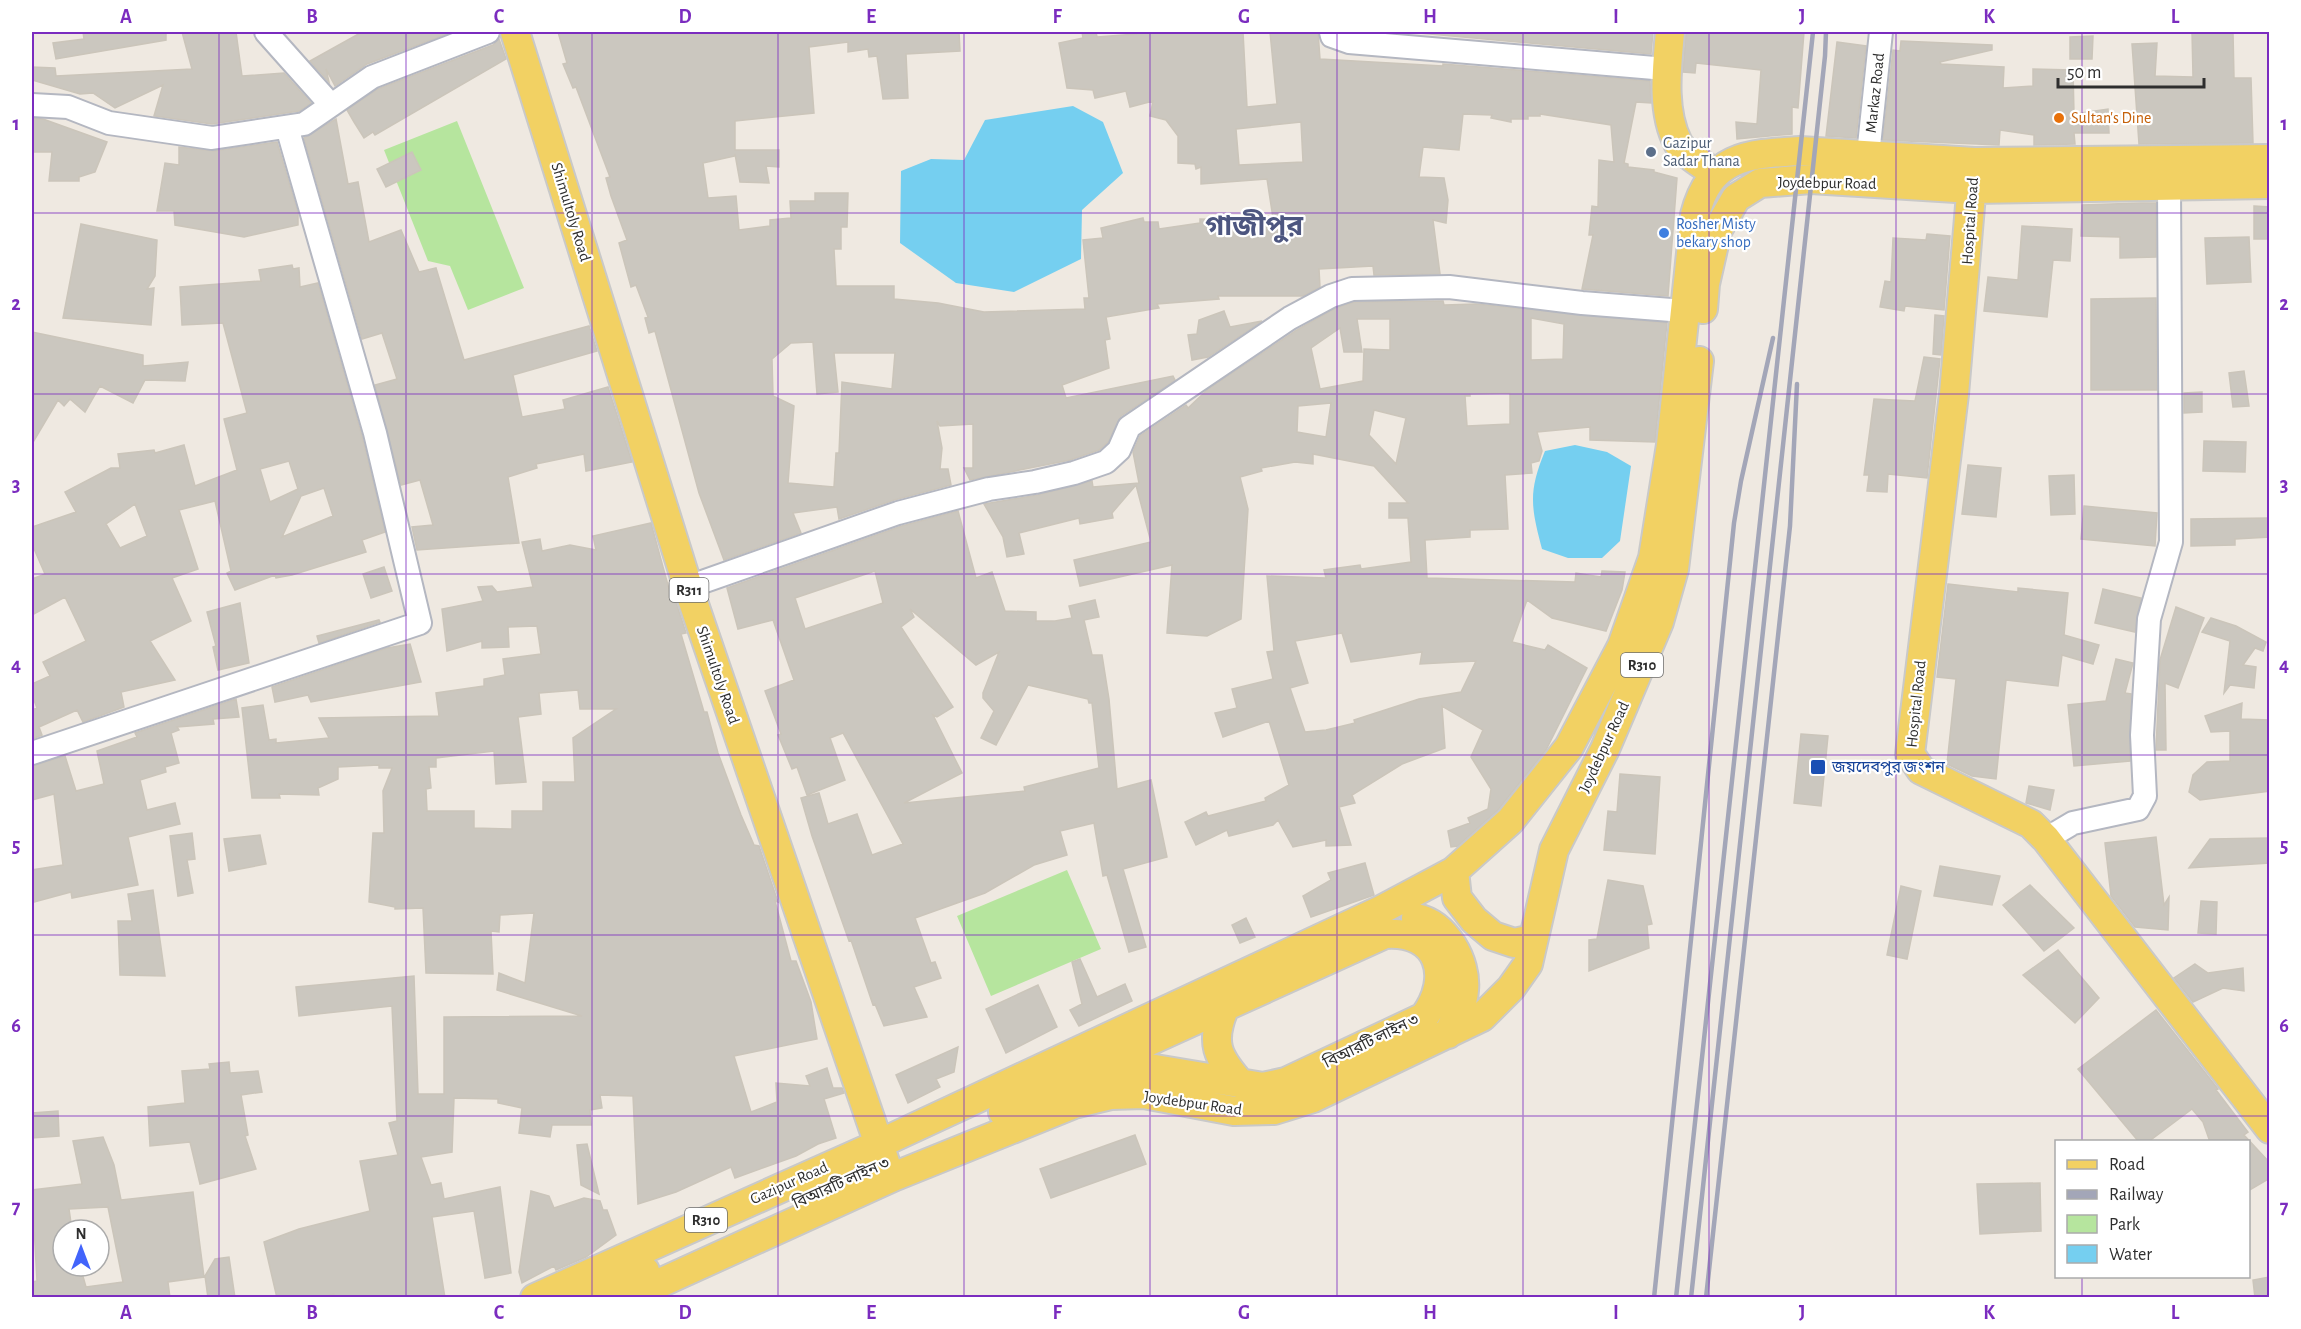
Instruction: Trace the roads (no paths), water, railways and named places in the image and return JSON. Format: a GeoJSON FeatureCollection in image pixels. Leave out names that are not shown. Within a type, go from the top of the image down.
{"type":"FeatureCollection","features":[{"type":"Feature","properties":{"kind":"main road","name":"Shimultoly Road"},"geometry":{"type":"LineString","coordinates":[[515,32],[688,587],[886,1161]]}},
{"type":"Feature","properties":{"kind":"main road"},"geometry":{"type":"LineString","coordinates":[[1670,32],[1666,69],[1670,117],[1679,145],[1714,173]]}},
{"type":"Feature","properties":{"kind":"main road","name":"Joydebpur Road"},"geometry":{"type":"LineString","coordinates":[[886,1161],[1454,871],[1510,821],[1569,747],[1622,646],[1653,558],[1671,445],[1695,216],[1700,194],[1714,173],[1734,161],[1772,152],[1800,150],[1868,155],[1973,176],[2169,185],[2270,184]]}},
{"type":"Feature","properties":{"kind":"main road","name":"Joydebpur Road"},"geometry":{"type":"LineString","coordinates":[[886,1161],[1110,1095],[1144,1094],[1234,1112],[1274,1110],[1313,1098],[1482,1017],[1511,988],[1528,964],[1554,850],[1605,749],[1659,622],[1671,579],[1695,404],[1705,284],[1717,231],[1736,198],[1761,183],[1811,179],[1973,176],[2270,159]]}},
{"type":"Feature","properties":{"kind":"main road","name":"Hospital Road"},"geometry":{"type":"LineString","coordinates":[[1973,176],[1954,394],[1910,754],[1921,770],[2031,824],[2046,839],[2270,1130]]}},
{"type":"Feature","properties":{"kind":"main road"},"geometry":{"type":"LineString","coordinates":[[1454,871],[1457,898],[1474,920],[1493,936],[1514,943],[1532,939]]}},
{"type":"Feature","properties":{"kind":"main road"},"geometry":{"type":"LineString","coordinates":[[1379,911],[1422,920],[1438,929],[1453,946],[1461,965],[1464,989],[1461,1005],[1448,1034]]}},
{"type":"Feature","properties":{"kind":"main road","name":"বিআরটি লাইন ৩"},"geometry":{"type":"LineString","coordinates":[[585,1298],[886,1161],[1098,1070],[1134,1048],[1385,934],[1403,933],[1423,940],[1436,958],[1440,980],[1435,1002],[1424,1017],[1286,1082],[1263,1087],[1143,1067],[1098,1070]]}},
{"type":"Feature","properties":{"kind":"main road"},"geometry":{"type":"LineString","coordinates":[[1224,1009],[1216,1027],[1216,1045],[1230,1071],[1241,1084]]}},
{"type":"Feature","properties":{"kind":"main road","name":"Gazipur Road"},"geometry":{"type":"LineString","coordinates":[[535,1298],[886,1161]]}},
{"type":"Feature","properties":{"kind":"main road","name":"R310"},"geometry":{"type":"LineString","coordinates":[[627,1298],[886,1161]]}},
{"type":"Feature","properties":{"kind":"street"},"geometry":{"type":"LineString","coordinates":[[266,32],[331,105]]}},
{"type":"Feature","properties":{"kind":"street"},"geometry":{"type":"LineString","coordinates":[[32,105],[68,107],[109,123],[212,138],[287,127],[304,124],[372,77],[488,32]]}},
{"type":"Feature","properties":{"kind":"street"},"geometry":{"type":"LineString","coordinates":[[1331,32],[1332,36],[1349,42],[1666,69]]}},
{"type":"Feature","properties":{"kind":"street","name":"Markaz Road"},"geometry":{"type":"LineString","coordinates":[[1868,155],[1881,32]]}},
{"type":"Feature","properties":{"kind":"street"},"geometry":{"type":"LineString","coordinates":[[32,753],[420,623],[375,433],[287,127]]}},
{"type":"Feature","properties":{"kind":"street"},"geometry":{"type":"LineString","coordinates":[[2046,839],[2073,823],[2138,809],[2145,796],[2142,735],[2149,619],[2171,542],[2169,185]]}},
{"type":"Feature","properties":{"kind":"street"},"geometry":{"type":"LineString","coordinates":[[688,587],[898,513],[989,489],[1074,473],[1106,462],[1119,450],[1129,427],[1290,318],[1331,296],[1352,289],[1449,287],[1582,303],[1684,311]]}},
{"type":"Feature","properties":{"kind":"water"},"geometry":{"type":"Polygon","coordinates":[[[1073,106],[1103,122],[1123,173],[1082,210],[1081,259],[1014,292],[956,283],[900,243],[901,171],[931,159],[964,160],[985,120],[1073,106]]]}},
{"type":"Feature","properties":{"kind":"water"},"geometry":{"type":"Polygon","coordinates":[[[1575,445],[1607,452],[1631,466],[1620,541],[1602,558],[1568,558],[1542,549],[1538,534],[1533,500],[1536,478],[1545,451],[1575,445]]]}},
{"type":"Feature","properties":{"kind":"railway"},"geometry":{"type":"LineString","coordinates":[[1676,1298],[1813,32]]}},
{"type":"Feature","properties":{"kind":"railway"},"geometry":{"type":"LineString","coordinates":[[1691,1298],[1826,32]]}},
{"type":"Feature","properties":{"kind":"railway"},"geometry":{"type":"LineString","coordinates":[[1654,1298],[1734,523],[1741,481],[1773,338]]}},
{"type":"Feature","properties":{"kind":"railway"},"geometry":{"type":"LineString","coordinates":[[1706,1298],[1790,526],[1797,384]]}},
{"type":"Feature","properties":{"kind":"place","name":"Sultan's Dine"},"geometry":{"type":"Point","coordinates":[2059,118]}},
{"type":"Feature","properties":{"kind":"place","name":"Gazipur Sadar Thana"},"geometry":{"type":"Point","coordinates":[1651,152]}},
{"type":"Feature","properties":{"kind":"place","name":"Rosher Misty bekary shop"},"geometry":{"type":"Point","coordinates":[1664,233]}},
{"type":"Feature","properties":{"kind":"place","name":"জয়দেবপুর জংশন"},"geometry":{"type":"Point","coordinates":[1818,767]}},
{"type":"Feature","properties":{"kind":"district","name":"গাজীপুর"},"geometry":{"type":"Point","coordinates":[1254,227]}}]}
